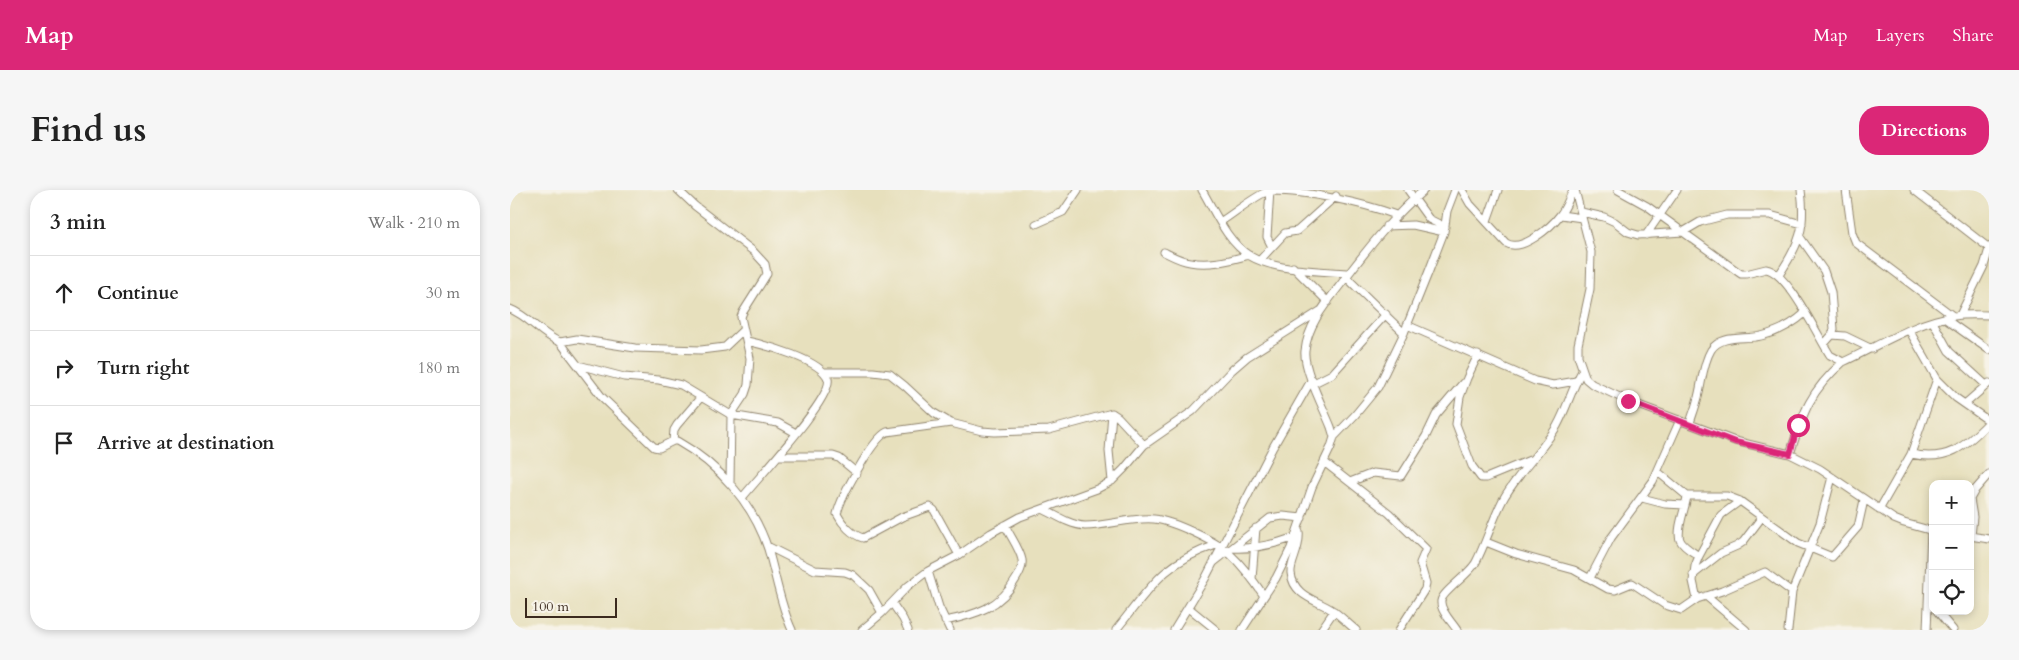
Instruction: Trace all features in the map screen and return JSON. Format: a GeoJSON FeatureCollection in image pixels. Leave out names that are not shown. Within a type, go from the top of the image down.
{"type":"FeatureCollection","features":[{"type":"Feature","properties":{"kind":"street"},"geometry":{"type":"LineString","coordinates":[[678,190],[695,206],[753,250],[765,264],[767,274],[743,312],[741,323],[750,358],[748,385],[745,394],[731,415],[730,483]]}},
{"type":"Feature","properties":{"kind":"street"},"geometry":{"type":"LineString","coordinates":[[1036,224],[1063,212],[1078,190]]}},
{"type":"Feature","properties":{"kind":"street"},"geometry":{"type":"LineString","coordinates":[[1202,190],[1220,222],[1235,242],[1249,255],[1260,260],[1293,267],[1348,275],[1386,314],[1405,329],[1478,355],[1535,381],[1553,385],[1576,381]]}},
{"type":"Feature","properties":{"kind":"street"},"geometry":{"type":"LineString","coordinates":[[1408,190],[1429,219],[1444,229]]}},
{"type":"Feature","properties":{"kind":"street"},"geometry":{"type":"LineString","coordinates":[[862,630],[882,614],[908,586],[928,571],[959,555],[1004,525],[1097,489],[1112,481],[1144,446],[1164,431],[1182,421],[1247,357],[1320,311],[1386,226],[1424,190]]}},
{"type":"Feature","properties":{"kind":"street"},"geometry":{"type":"LineString","coordinates":[[1242,630],[1276,578],[1295,537],[1312,487],[1334,437],[1373,395],[1405,329],[1444,229],[1447,211],[1455,190]]}},
{"type":"Feature","properties":{"kind":"street"},"geometry":{"type":"LineString","coordinates":[[1462,190],[1470,204],[1509,245],[1517,246],[1535,237],[1561,215],[1574,190]]}},
{"type":"Feature","properties":{"kind":"street"},"geometry":{"type":"LineString","coordinates":[[1487,221],[1498,190]]}},
{"type":"Feature","properties":{"kind":"street"},"geometry":{"type":"LineString","coordinates":[[1574,190],[1591,252],[1592,267],[1590,289],[1578,345],[1578,356],[1586,379],[1592,384],[1628,401],[1690,423],[1735,442],[1790,454],[1832,477],[1864,500],[1904,524],[1929,530]]}},
{"type":"Feature","properties":{"kind":"street"},"geometry":{"type":"LineString","coordinates":[[1618,190],[1659,215],[1741,274],[1766,269],[1779,275],[1792,292],[1833,358],[1843,362]]}},
{"type":"Feature","properties":{"kind":"street"},"geometry":{"type":"LineString","coordinates":[[1646,234],[1677,190]]}},
{"type":"Feature","properties":{"kind":"street"},"geometry":{"type":"LineString","coordinates":[[1779,275],[1800,237],[1803,208],[1801,190]]}},
{"type":"Feature","properties":{"kind":"street"},"geometry":{"type":"LineString","coordinates":[[1846,190],[1852,233],[1856,243],[1956,316]]}},
{"type":"Feature","properties":{"kind":"street"},"geometry":{"type":"LineString","coordinates":[[1914,190],[1989,249],[1984,266],[1956,316]]}},
{"type":"Feature","properties":{"kind":"street"},"geometry":{"type":"LineString","coordinates":[[1220,222],[1268,191],[1296,191],[1336,196],[1396,215]]}},
{"type":"Feature","properties":{"kind":"street"},"geometry":{"type":"LineString","coordinates":[[1268,191],[1267,237],[1272,247]]}},
{"type":"Feature","properties":{"kind":"street"},"geometry":{"type":"LineString","coordinates":[[1260,260],[1285,233],[1300,229],[1336,196]]}},
{"type":"Feature","properties":{"kind":"street"},"geometry":{"type":"LineString","coordinates":[[1561,215],[1604,217],[1615,222],[1628,232],[1638,235],[1683,232],[1700,222],[1727,215],[1770,215],[1802,224]]}},
{"type":"Feature","properties":{"kind":"street"},"geometry":{"type":"LineString","coordinates":[[1386,226],[1413,225],[1444,229]]}},
{"type":"Feature","properties":{"kind":"street"},"geometry":{"type":"LineString","coordinates":[[1800,237],[1816,258],[1828,281],[1833,309],[1832,335],[1824,344]]}},
{"type":"Feature","properties":{"kind":"street"},"geometry":{"type":"LineString","coordinates":[[1164,252],[1189,262],[1203,263],[1217,263],[1249,255]]}},
{"type":"Feature","properties":{"kind":"street"},"geometry":{"type":"LineString","coordinates":[[1293,267],[1328,302]]}},
{"type":"Feature","properties":{"kind":"street"},"geometry":{"type":"LineString","coordinates":[[510,309],[519,312],[545,333],[560,342],[602,397],[654,447],[660,448],[674,441]]}},
{"type":"Feature","properties":{"kind":"street"},"geometry":{"type":"LineString","coordinates":[[1320,311],[1305,351],[1306,363],[1332,427],[1334,437]]}},
{"type":"Feature","properties":{"kind":"street"},"geometry":{"type":"LineString","coordinates":[[1174,630],[1189,608],[1212,563],[1218,546],[1273,447],[1313,381],[1332,374],[1386,314]]}},
{"type":"Feature","properties":{"kind":"street"},"geometry":{"type":"LineString","coordinates":[[1690,423],[1703,372],[1709,355],[1716,344],[1723,340],[1761,336],[1774,332],[1806,314]]}},
{"type":"Feature","properties":{"kind":"street"},"geometry":{"type":"LineString","coordinates":[[1790,454],[1798,425],[1811,397],[1821,382],[1843,362],[1909,330],[1944,318],[1989,315]]}},
{"type":"Feature","properties":{"kind":"street"},"geometry":{"type":"LineString","coordinates":[[1944,318],[1989,350]]}},
{"type":"Feature","properties":{"kind":"street"},"geometry":{"type":"LineString","coordinates":[[1933,322],[1949,351],[1987,384],[1965,404]]}},
{"type":"Feature","properties":{"kind":"street"},"geometry":{"type":"LineString","coordinates":[[560,342],[577,339],[635,348],[701,350],[725,347],[743,330]]}},
{"type":"Feature","properties":{"kind":"street"},"geometry":{"type":"LineString","coordinates":[[1909,330],[1936,379],[1965,404],[1989,421],[1968,442],[1956,450],[1933,458],[1911,454]]}},
{"type":"Feature","properties":{"kind":"street"},"geometry":{"type":"LineString","coordinates":[[1832,335],[1844,336],[1872,349]]}},
{"type":"Feature","properties":{"kind":"street"},"geometry":{"type":"LineString","coordinates":[[747,341],[784,351],[824,372],[890,374],[934,413],[951,423],[982,431],[1032,432],[1065,427],[1112,413]]}},
{"type":"Feature","properties":{"kind":"street"},"geometry":{"type":"LineString","coordinates":[[1478,355],[1466,378],[1460,397],[1456,424],[1476,474],[1481,478],[1486,478],[1533,459]]}},
{"type":"Feature","properties":{"kind":"street"},"geometry":{"type":"LineString","coordinates":[[577,365],[624,377],[672,382],[681,385],[731,415],[778,423],[796,433]]}},
{"type":"Feature","properties":{"kind":"street"},"geometry":{"type":"LineString","coordinates":[[1457,630],[1441,606],[1441,600],[1474,566],[1506,495],[1556,427],[1582,371]]}},
{"type":"Feature","properties":{"kind":"street"},"geometry":{"type":"LineString","coordinates":[[742,498],[779,456],[825,395],[829,384],[824,372]]}},
{"type":"Feature","properties":{"kind":"street"},"geometry":{"type":"LineString","coordinates":[[1350,482],[1373,473],[1400,476],[1426,436],[1436,415],[1466,378]]}},
{"type":"Feature","properties":{"kind":"street"},"geometry":{"type":"LineString","coordinates":[[1880,510],[1911,454],[1936,379]]}},
{"type":"Feature","properties":{"kind":"street"},"geometry":{"type":"LineString","coordinates":[[674,441],[674,430],[701,397]]}},
{"type":"Feature","properties":{"kind":"street"},"geometry":{"type":"LineString","coordinates":[[1112,413],[1118,417],[1144,446]]}},
{"type":"Feature","properties":{"kind":"street"},"geometry":{"type":"LineString","coordinates":[[1112,413],[1108,451],[1112,481]]}},
{"type":"Feature","properties":{"kind":"street"},"geometry":{"type":"LineString","coordinates":[[1590,578],[1612,538],[1642,498],[1658,472],[1680,420]]}},
{"type":"Feature","properties":{"kind":"street"},"geometry":{"type":"LineString","coordinates":[[951,423],[882,435],[872,446],[857,472],[837,514],[840,521],[852,532],[863,538],[902,517],[930,507],[934,510],[959,555]]}},
{"type":"Feature","properties":{"kind":"street"},"geometry":{"type":"LineString","coordinates":[[674,441],[685,446],[730,483],[742,498],[767,546],[779,596],[792,630]]}},
{"type":"Feature","properties":{"kind":"street"},"geometry":{"type":"LineString","coordinates":[[779,456],[833,456],[839,458],[857,472]]}},
{"type":"Feature","properties":{"kind":"street"},"geometry":{"type":"LineString","coordinates":[[1324,462],[1389,513],[1426,549],[1420,563],[1426,583],[1425,589],[1399,630]]}},
{"type":"Feature","properties":{"kind":"street"},"geometry":{"type":"LineString","coordinates":[[1658,472],[1687,496],[1727,496],[1740,501],[1798,544],[1828,556],[1835,555],[1844,541],[1858,527],[1864,500]]}},
{"type":"Feature","properties":{"kind":"street"},"geometry":{"type":"LineString","coordinates":[[1973,525],[1970,499],[1989,474]]}},
{"type":"Feature","properties":{"kind":"street"},"geometry":{"type":"LineString","coordinates":[[1788,630],[1792,592],[1811,550],[1832,477]]}},
{"type":"Feature","properties":{"kind":"street"},"geometry":{"type":"LineString","coordinates":[[1687,496],[1680,540],[1699,556]]}},
{"type":"Feature","properties":{"kind":"street"},"geometry":{"type":"LineString","coordinates":[[1642,498],[1665,504],[1685,504]]}},
{"type":"Feature","properties":{"kind":"street"},"geometry":{"type":"LineString","coordinates":[[1698,598],[1693,588],[1693,574],[1699,556],[1721,515],[1740,501]]}},
{"type":"Feature","properties":{"kind":"street"},"geometry":{"type":"LineString","coordinates":[[1042,509],[1085,526],[1154,519],[1174,524],[1218,546],[1231,550],[1277,543],[1295,537]]}},
{"type":"Feature","properties":{"kind":"street"},"geometry":{"type":"LineString","coordinates":[[1212,563],[1231,550],[1264,522],[1276,516],[1302,518]]}},
{"type":"Feature","properties":{"kind":"street"},"geometry":{"type":"LineString","coordinates":[[1693,574],[1721,552],[1743,542],[1762,517]]}},
{"type":"Feature","properties":{"kind":"street"},"geometry":{"type":"LineString","coordinates":[[945,621],[983,610],[1004,598],[1010,591],[1020,572],[1022,560],[1004,525]]}},
{"type":"Feature","properties":{"kind":"street"},"geometry":{"type":"LineString","coordinates":[[1252,579],[1256,528]]}},
{"type":"Feature","properties":{"kind":"street"},"geometry":{"type":"LineString","coordinates":[[1298,529],[1299,545],[1291,571],[1296,584],[1307,598],[1334,611],[1356,630]]}},
{"type":"Feature","properties":{"kind":"street"},"geometry":{"type":"LineString","coordinates":[[1974,537],[1989,540]]}},
{"type":"Feature","properties":{"kind":"street"},"geometry":{"type":"LineString","coordinates":[[1486,542],[1516,554],[1566,568],[1590,578],[1608,589],[1614,590],[1632,583],[1672,608],[1680,610],[1698,598],[1722,591],[1765,572],[1792,592]]}},
{"type":"Feature","properties":{"kind":"street"},"geometry":{"type":"LineString","coordinates":[[767,546],[815,570],[845,572],[853,575],[870,590],[882,614]]}},
{"type":"Feature","properties":{"kind":"street"},"geometry":{"type":"LineString","coordinates":[[1116,630],[1162,574],[1183,558],[1218,546]]}},
{"type":"Feature","properties":{"kind":"street"},"geometry":{"type":"LineString","coordinates":[[1231,550],[1264,596]]}},
{"type":"Feature","properties":{"kind":"street"},"geometry":{"type":"LineString","coordinates":[[928,571],[945,621],[950,630]]}},
{"type":"Feature","properties":{"kind":"street"},"geometry":{"type":"LineString","coordinates":[[1706,596],[1746,630]]}},
{"type":"Feature","properties":{"kind":"street"},"geometry":{"type":"LineString","coordinates":[[892,603],[908,630]]}},
{"type":"Feature","properties":{"kind":"street"},"geometry":{"type":"LineString","coordinates":[[1189,608],[1216,630]]}},
{"type":"Feature","properties":{"kind":"street"},"geometry":{"type":"LineString","coordinates":[[1321,630],[1334,611]]}},
{"type":"Feature","properties":{"kind":"street"},"geometry":{"type":"LineString","coordinates":[[1927,630],[1929,615]]}},
{"type":"Feature","properties":{"kind":"street"},"geometry":{"type":"LineString","coordinates":[[1940,615],[1953,630]]}},
{"type":"Feature","properties":{"kind":"route"},"geometry":{"type":"LineString","coordinates":[[1628,401],[1690,423],[1735,442],[1790,454],[1798,425]]}}]}
